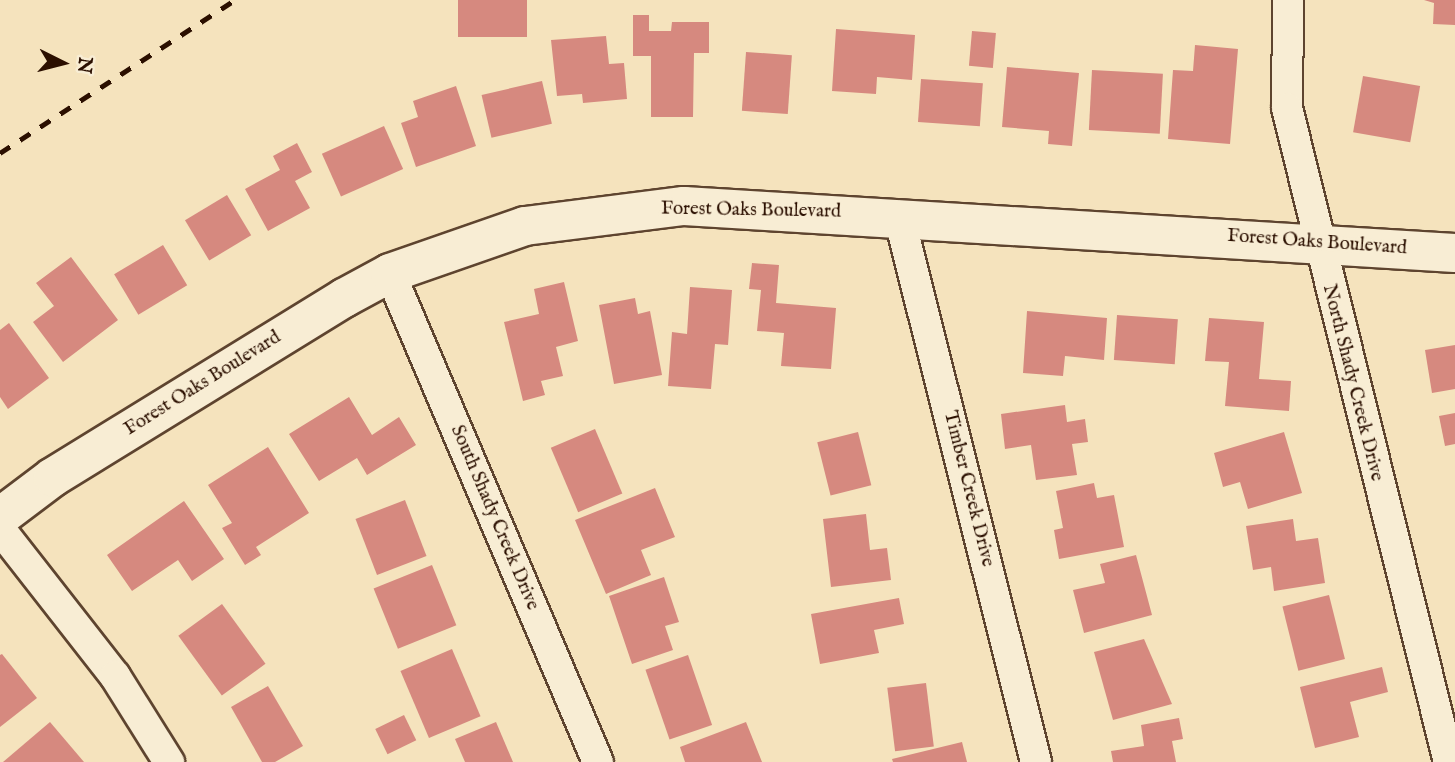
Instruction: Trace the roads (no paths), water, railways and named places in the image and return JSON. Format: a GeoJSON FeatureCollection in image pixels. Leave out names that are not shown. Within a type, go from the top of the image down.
{"type":"FeatureCollection","features":[{"type":"Feature","properties":{"kind":"street","name":"North Shady Creek Drive"},"geometry":{"type":"LineString","coordinates":[[1288,0],[1287,108],[1316,241],[1449,762]]}},
{"type":"Feature","properties":{"kind":"street","name":"Forest Oaks Boulevard"},"geometry":{"type":"LineString","coordinates":[[0,517],[53,477],[390,273],[525,226],[598,213],[684,206],[1316,241],[1455,253]]}},
{"type":"Feature","properties":{"kind":"street","name":"Timber Creek Drive"},"geometry":{"type":"LineString","coordinates":[[898,216],[1037,762]]}},
{"type":"Feature","properties":{"kind":"street","name":"South Shady Creek Drive"},"geometry":{"type":"LineString","coordinates":[[390,273],[598,762]]}},
{"type":"Feature","properties":{"kind":"street"},"geometry":{"type":"LineString","coordinates":[[0,529],[115,676],[169,762]]}},
{"type":"Feature","properties":{"kind":"railway"},"geometry":{"type":"LineString","coordinates":[[0,153],[235,0]]}}]}
